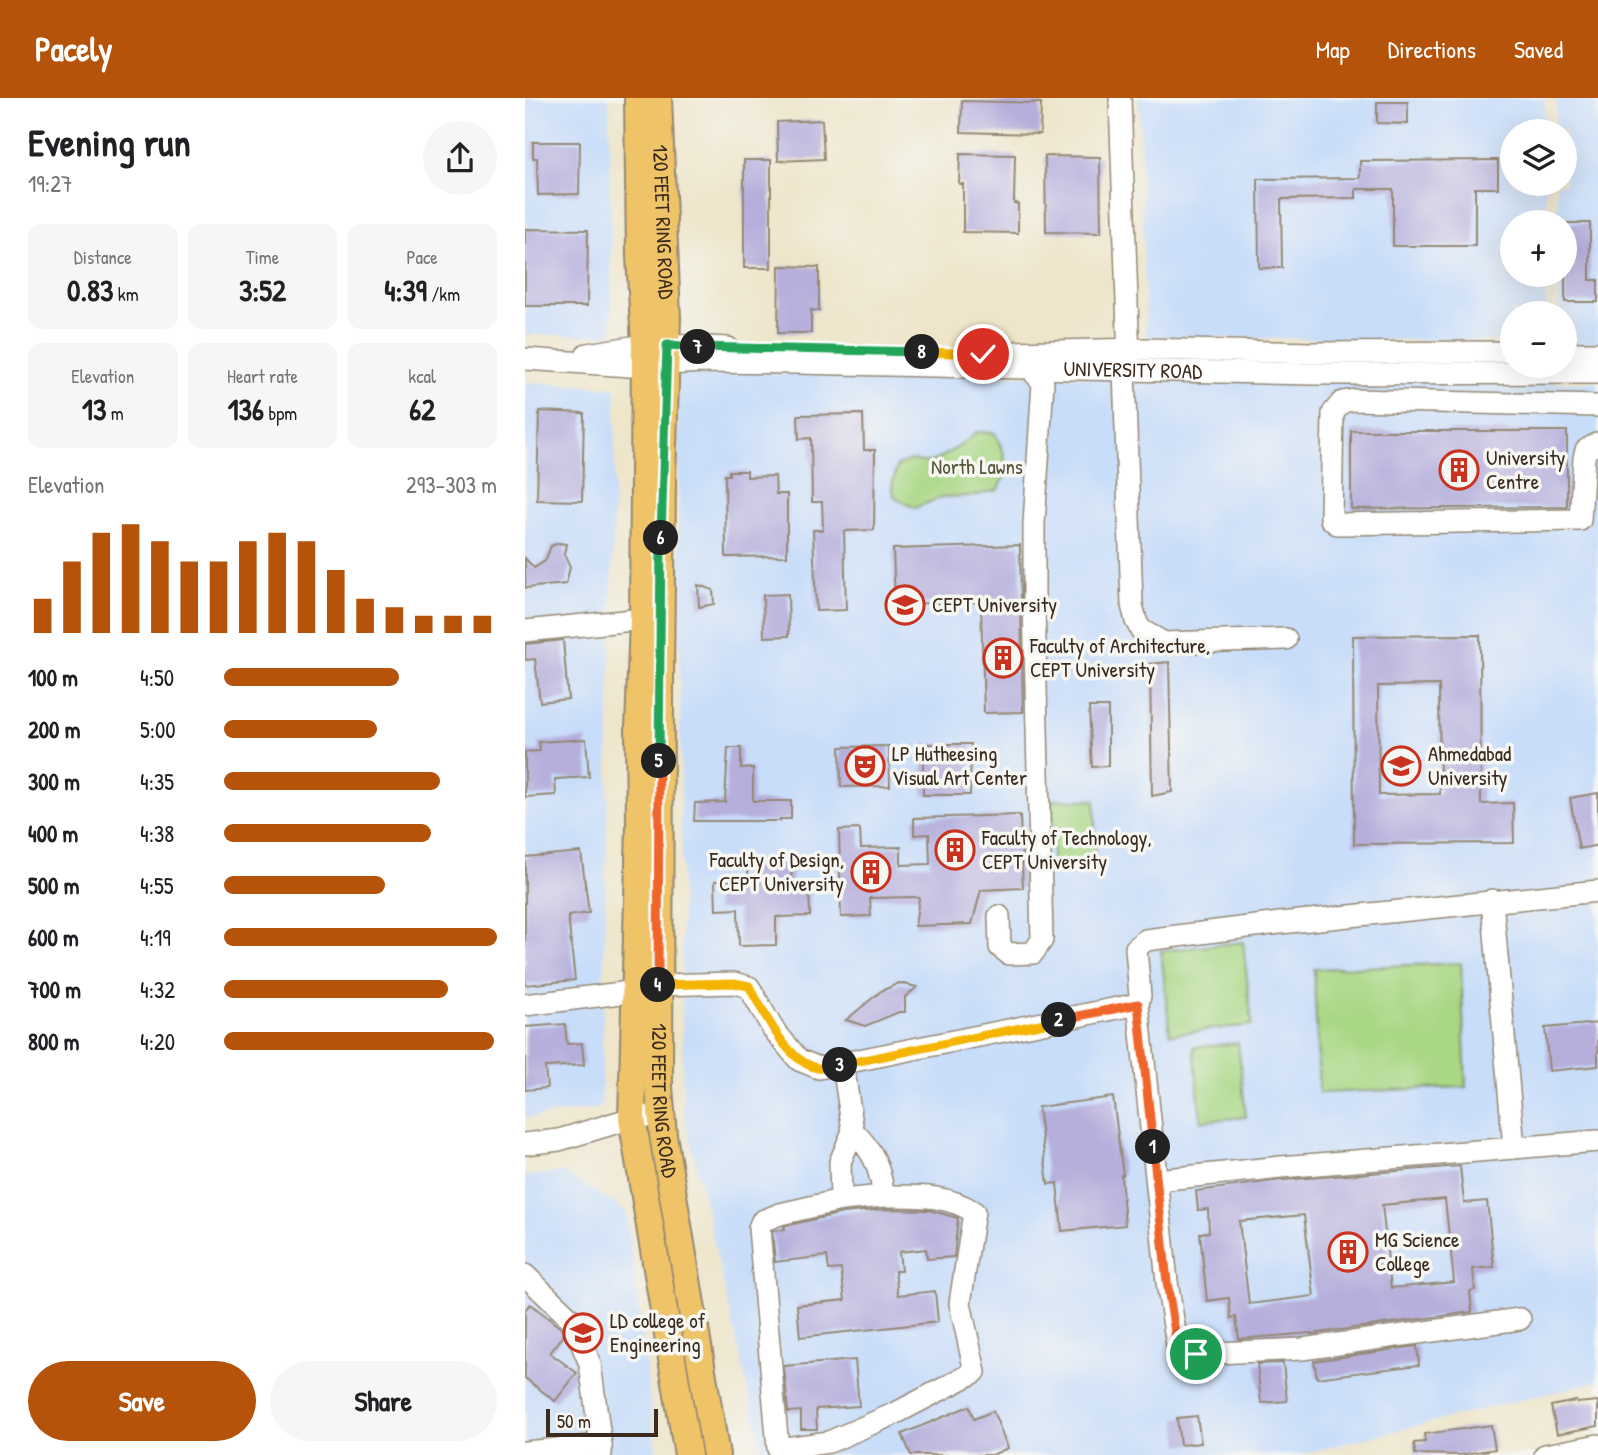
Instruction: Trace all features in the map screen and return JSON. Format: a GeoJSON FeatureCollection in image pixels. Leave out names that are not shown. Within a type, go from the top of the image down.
{"type":"FeatureCollection","features":[{"type":"Feature","properties":{"kind":"main road","name":"120 FEET RING ROAD"},"geometry":{"type":"LineString","coordinates":[[638,98],[640,256],[656,355],[662,479],[648,988],[632,1118],[688,1455]]}},
{"type":"Feature","properties":{"kind":"main road","name":"120 FEET RING ROAD"},"geometry":{"type":"LineString","coordinates":[[658,98],[656,355],[639,729],[640,825],[648,988],[661,1115],[716,1455]]}},
{"type":"Feature","properties":{"kind":"street"},"geometry":{"type":"LineString","coordinates":[[1120,98],[1130,561],[1136,621],[1149,636],[1164,643],[1286,639]]}},
{"type":"Feature","properties":{"kind":"street","name":"UNIVERSITY ROAD"},"geometry":{"type":"LineString","coordinates":[[656,355],[714,362],[1035,369],[1311,353],[1500,352]]}},
{"type":"Feature","properties":{"kind":"street"},"geometry":{"type":"LineString","coordinates":[[1577,353],[1598,353]]}},
{"type":"Feature","properties":{"kind":"street","name":"UNIVERSITY ROAD"},"geometry":{"type":"LineString","coordinates":[[656,355],[983,354],[1314,374],[1598,373]]}},
{"type":"Feature","properties":{"kind":"street"},"geometry":{"type":"LineString","coordinates":[[525,359],[656,355]]}},
{"type":"Feature","properties":{"kind":"street"},"geometry":{"type":"LineString","coordinates":[[999,916],[1000,947],[1009,954],[1033,953],[1042,940],[1034,524],[1043,382],[1035,374],[1035,369]]}},
{"type":"Feature","properties":{"kind":"street"},"geometry":{"type":"LineString","coordinates":[[1598,406],[1404,400],[1342,402],[1333,413],[1331,519],[1337,524],[1580,520],[1584,458],[1587,450],[1598,443]]}},
{"type":"Feature","properties":{"kind":"street"},"geometry":{"type":"LineString","coordinates":[[525,631],[643,620]]}},
{"type":"Feature","properties":{"kind":"street"},"geometry":{"type":"LineString","coordinates":[[1520,1319],[1301,1349],[1210,1354],[1178,1351],[1167,1282],[1138,1004],[1140,996],[1136,948],[1146,940],[1280,923],[1598,891]]}},
{"type":"Feature","properties":{"kind":"street"},"geometry":{"type":"LineString","coordinates":[[1493,900],[1514,1148]]}},
{"type":"Feature","properties":{"kind":"street"},"geometry":{"type":"LineString","coordinates":[[525,1005],[648,988],[734,983],[749,986],[773,1029],[799,1060],[820,1068],[1138,1004]]}},
{"type":"Feature","properties":{"kind":"street"},"geometry":{"type":"LineString","coordinates":[[841,1200],[840,1162],[853,1131],[843,1065]]}},
{"type":"Feature","properties":{"kind":"street"},"geometry":{"type":"LineString","coordinates":[[525,1144],[559,1140],[632,1118],[661,1115]]}},
{"type":"Feature","properties":{"kind":"street"},"geometry":{"type":"LineString","coordinates":[[853,1131],[869,1147],[879,1166],[884,1196]]}},
{"type":"Feature","properties":{"kind":"street"},"geometry":{"type":"LineString","coordinates":[[1157,1180],[1598,1141]]}},
{"type":"Feature","properties":{"kind":"street"},"geometry":{"type":"LineString","coordinates":[[921,1196],[959,1202],[974,1212],[960,1303],[975,1372],[895,1413],[829,1442],[778,1449],[759,1227],[762,1221],[780,1214],[841,1200],[921,1196]]}},
{"type":"Feature","properties":{"kind":"street"},"geometry":{"type":"LineString","coordinates":[[525,1275],[572,1320],[590,1364],[601,1450],[525,1452]]}},
{"type":"Feature","properties":{"kind":"street"},"geometry":{"type":"LineString","coordinates":[[1544,1455],[1598,1445]]}},
{"type":"Feature","properties":{"kind":"shaded area"},"geometry":{"type":"Polygon","coordinates":[[[525,98],[609,98],[612,335],[525,335],[525,98]]]}},
{"type":"Feature","properties":{"kind":"shaded area"},"geometry":{"type":"Polygon","coordinates":[[[1139,98],[1545,98],[1545,119],[1500,119],[1500,196],[1546,196],[1546,210],[1500,210],[1500,287],[1546,287],[1546,301],[1500,301],[1500,341],[1146,337],[1139,98]]]}},
{"type":"Feature","properties":{"kind":"shaded area"},"geometry":{"type":"Polygon","coordinates":[[[1556,98],[1598,98],[1598,347],[1577,346],[1577,301],[1559,301],[1559,287],[1577,287],[1577,210],[1558,210],[1557,196],[1577,196],[1577,119],[1556,119],[1556,98]]]}},
{"type":"Feature","properties":{"kind":"shaded area"},"geometry":{"type":"Polygon","coordinates":[[[678,371],[1598,383],[1598,1381],[1298,1455],[763,1455],[683,1108],[678,371]]]}},
{"type":"Feature","properties":{"kind":"shaded area"},"geometry":{"type":"Polygon","coordinates":[[[525,382],[616,388],[601,1108],[525,1118],[525,382]]]}},
{"type":"Feature","properties":{"kind":"shaded area","name":"LD college of Engineering"},"geometry":{"type":"Polygon","coordinates":[[[562,1172],[626,1211],[657,1455],[525,1455],[525,1176],[562,1172]]]}},
{"type":"Feature","properties":{"kind":"green space","name":"North Lawns"},"geometry":{"type":"Polygon","coordinates":[[[976,432],[995,433],[1004,454],[1007,473],[998,490],[973,496],[942,497],[915,508],[895,498],[892,486],[897,466],[911,460],[933,461],[961,445],[976,432]]]}},
{"type":"Feature","properties":{"kind":"green space"},"geometry":{"type":"Polygon","coordinates":[[[1052,800],[1095,800],[1095,873],[1052,873],[1052,800]]]}},
{"type":"Feature","properties":{"kind":"green space"},"geometry":{"type":"Polygon","coordinates":[[[1243,942],[1252,1025],[1170,1034],[1161,951],[1243,942]]]}},
{"type":"Feature","properties":{"kind":"green space"},"geometry":{"type":"Polygon","coordinates":[[[1461,963],[1466,1087],[1319,1093],[1314,969],[1461,963]]]}},
{"type":"Feature","properties":{"kind":"green space"},"geometry":{"type":"Polygon","coordinates":[[[1238,1043],[1246,1117],[1201,1121],[1194,1047],[1238,1043]]]}},
{"type":"Feature","properties":{"kind":"building"},"geometry":{"type":"Polygon","coordinates":[[[962,101],[1041,103],[1040,134],[961,132],[962,101]]]}},
{"type":"Feature","properties":{"kind":"building"},"geometry":{"type":"Polygon","coordinates":[[[1377,102],[1408,102],[1408,124],[1377,123],[1377,102]]]}},
{"type":"Feature","properties":{"kind":"building"},"geometry":{"type":"Polygon","coordinates":[[[822,120],[824,159],[778,161],[777,122],[822,120]]]}},
{"type":"Feature","properties":{"kind":"building"},"geometry":{"type":"Polygon","coordinates":[[[533,142],[580,142],[579,194],[538,195],[537,158],[533,158],[533,142]]]}},
{"type":"Feature","properties":{"kind":"building"},"geometry":{"type":"Polygon","coordinates":[[[960,154],[1015,155],[1014,203],[1018,204],[1018,233],[963,232],[963,184],[959,184],[960,154]]]}},
{"type":"Feature","properties":{"kind":"building"},"geometry":{"type":"Polygon","coordinates":[[[1045,156],[1100,157],[1101,233],[1046,232],[1045,156]]]}},
{"type":"Feature","properties":{"kind":"building"},"geometry":{"type":"Polygon","coordinates":[[[744,160],[771,160],[771,268],[744,268],[744,160]]]}},
{"type":"Feature","properties":{"kind":"building"},"geometry":{"type":"Polygon","coordinates":[[[1498,160],[1498,188],[1475,188],[1475,246],[1393,246],[1393,189],[1356,189],[1356,198],[1281,199],[1282,268],[1259,268],[1258,179],[1360,178],[1360,161],[1498,160]]]}},
{"type":"Feature","properties":{"kind":"building"},"geometry":{"type":"Polygon","coordinates":[[[1577,223],[1590,223],[1590,280],[1598,280],[1598,302],[1565,301],[1565,287],[1577,287],[1577,223]]]}},
{"type":"Feature","properties":{"kind":"building"},"geometry":{"type":"Polygon","coordinates":[[[525,229],[588,230],[587,306],[525,306],[525,229]]]}},
{"type":"Feature","properties":{"kind":"building"},"geometry":{"type":"Polygon","coordinates":[[[779,266],[819,267],[819,311],[811,310],[811,333],[778,333],[779,266]]]}},
{"type":"Feature","properties":{"kind":"building"},"geometry":{"type":"Polygon","coordinates":[[[539,411],[584,413],[582,501],[537,500],[539,411]]]}},
{"type":"Feature","properties":{"kind":"building"},"geometry":{"type":"Polygon","coordinates":[[[863,414],[864,450],[875,450],[874,530],[844,531],[846,610],[816,611],[813,530],[823,530],[822,502],[812,502],[811,438],[799,439],[798,415],[863,414]]]}},
{"type":"Feature","properties":{"kind":"building","name":"University Centre"},"geometry":{"type":"Polygon","coordinates":[[[1351,431],[1567,431],[1567,507],[1351,509],[1351,431]]]}},
{"type":"Feature","properties":{"kind":"building"},"geometry":{"type":"Polygon","coordinates":[[[729,471],[747,471],[747,477],[775,476],[776,494],[787,494],[787,556],[726,557],[725,475],[729,475],[729,471]]]}},
{"type":"Feature","properties":{"kind":"building"},"geometry":{"type":"Polygon","coordinates":[[[566,544],[564,554],[570,567],[566,584],[525,588],[525,558],[534,568],[545,561],[551,546],[566,544]]]}},
{"type":"Feature","properties":{"kind":"building","name":"Faculty of Architecture, CEPT University"},"geometry":{"type":"Polygon","coordinates":[[[1020,545],[1023,712],[984,713],[981,602],[895,604],[893,549],[1020,545]]]}},
{"type":"Feature","properties":{"kind":"building"},"geometry":{"type":"Polygon","coordinates":[[[698,585],[713,590],[714,604],[699,607],[698,585]]]}},
{"type":"Feature","properties":{"kind":"building"},"geometry":{"type":"Polygon","coordinates":[[[788,594],[789,636],[764,637],[763,595],[788,594]]]}},
{"type":"Feature","properties":{"kind":"building"},"geometry":{"type":"Polygon","coordinates":[[[1480,635],[1481,804],[1513,803],[1514,843],[1354,844],[1353,636],[1480,635]],[[1439,685],[1378,686],[1379,795],[1440,794],[1439,685]]]}},
{"type":"Feature","properties":{"kind":"building"},"geometry":{"type":"Polygon","coordinates":[[[563,640],[568,699],[540,702],[535,659],[525,660],[525,644],[563,640]]]}},
{"type":"Feature","properties":{"kind":"building"},"geometry":{"type":"Polygon","coordinates":[[[1169,662],[1172,792],[1152,796],[1150,664],[1169,662]]]}},
{"type":"Feature","properties":{"kind":"building"},"geometry":{"type":"Polygon","coordinates":[[[1089,707],[1108,707],[1108,766],[1092,767],[1089,707]]]}},
{"type":"Feature","properties":{"kind":"building"},"geometry":{"type":"Polygon","coordinates":[[[586,739],[589,777],[555,779],[556,795],[525,797],[525,752],[540,751],[539,742],[586,739]]]}},
{"type":"Feature","properties":{"kind":"building"},"geometry":{"type":"Polygon","coordinates":[[[923,744],[971,744],[970,795],[923,795],[923,744]]]}},
{"type":"Feature","properties":{"kind":"building","name":"LP Hutheesing Visual Art Center"},"geometry":{"type":"Polygon","coordinates":[[[889,746],[890,786],[841,787],[840,747],[889,746]]]}},
{"type":"Feature","properties":{"kind":"building"},"geometry":{"type":"Polygon","coordinates":[[[728,748],[741,748],[741,768],[753,768],[753,801],[791,801],[791,819],[694,821],[695,803],[725,802],[728,748]]]}},
{"type":"Feature","properties":{"kind":"building"},"geometry":{"type":"Polygon","coordinates":[[[1598,793],[1598,845],[1579,849],[1570,798],[1598,793]]]}},
{"type":"Feature","properties":{"kind":"building"},"geometry":{"type":"Polygon","coordinates":[[[1020,815],[1023,888],[981,890],[972,924],[915,926],[919,898],[914,897],[870,898],[871,916],[841,917],[839,830],[860,829],[861,848],[901,847],[901,865],[930,864],[929,834],[914,835],[914,818],[1020,815]]]}},
{"type":"Feature","properties":{"kind":"building"},"geometry":{"type":"Polygon","coordinates":[[[581,852],[589,913],[568,916],[575,980],[525,985],[525,857],[581,852]]]}},
{"type":"Feature","properties":{"kind":"building"},"geometry":{"type":"Polygon","coordinates":[[[791,860],[792,886],[809,886],[810,916],[776,917],[776,945],[739,946],[738,909],[716,910],[715,881],[748,880],[748,861],[791,860]]]}},
{"type":"Feature","properties":{"kind":"building"},"geometry":{"type":"Polygon","coordinates":[[[899,983],[917,987],[905,997],[905,1012],[865,1026],[846,1020],[881,991],[899,983]]]}},
{"type":"Feature","properties":{"kind":"building"},"geometry":{"type":"Polygon","coordinates":[[[1598,1023],[1598,1066],[1549,1071],[1545,1028],[1598,1023]]]}},
{"type":"Feature","properties":{"kind":"building"},"geometry":{"type":"Polygon","coordinates":[[[565,1024],[567,1044],[582,1043],[584,1065],[545,1067],[547,1088],[525,1090],[525,1027],[565,1024]]]}},
{"type":"Feature","properties":{"kind":"building"},"geometry":{"type":"Polygon","coordinates":[[[1113,1097],[1123,1175],[1125,1225],[1062,1231],[1057,1183],[1048,1184],[1038,1107],[1113,1097]]]}},
{"type":"Feature","properties":{"kind":"building","name":"MG Science College"},"geometry":{"type":"Polygon","coordinates":[[[1460,1166],[1464,1203],[1487,1201],[1494,1267],[1473,1269],[1475,1290],[1470,1291],[1472,1312],[1311,1334],[1239,1339],[1236,1317],[1231,1318],[1229,1298],[1207,1301],[1200,1233],[1209,1232],[1208,1209],[1198,1210],[1196,1191],[1282,1180],[1460,1166]],[[1445,1199],[1382,1205],[1391,1288],[1454,1282],[1445,1199]],[[1304,1215],[1239,1221],[1249,1304],[1314,1296],[1304,1215]]]}},
{"type":"Feature","properties":{"kind":"building"},"geometry":{"type":"Polygon","coordinates":[[[885,1209],[929,1210],[958,1218],[954,1257],[927,1259],[926,1249],[899,1252],[901,1271],[895,1271],[898,1295],[935,1291],[938,1322],[800,1337],[797,1305],[845,1300],[841,1269],[829,1270],[827,1256],[775,1262],[772,1231],[785,1230],[784,1226],[843,1213],[885,1209]]]}},
{"type":"Feature","properties":{"kind":"building"},"geometry":{"type":"Polygon","coordinates":[[[530,1304],[561,1328],[564,1335],[550,1353],[577,1373],[555,1401],[525,1378],[525,1310],[530,1304]]]}},
{"type":"Feature","properties":{"kind":"building"},"geometry":{"type":"Polygon","coordinates":[[[1417,1346],[1419,1365],[1317,1378],[1314,1361],[1417,1346]]]}},
{"type":"Feature","properties":{"kind":"building"},"geometry":{"type":"Polygon","coordinates":[[[855,1360],[859,1406],[816,1409],[817,1429],[801,1429],[801,1411],[788,1412],[784,1366],[855,1360]]]}},
{"type":"Feature","properties":{"kind":"building"},"geometry":{"type":"Polygon","coordinates":[[[1283,1363],[1287,1401],[1261,1403],[1257,1364],[1283,1363]]]}},
{"type":"Feature","properties":{"kind":"building"},"geometry":{"type":"Polygon","coordinates":[[[1576,1401],[1598,1401],[1598,1426],[1557,1434],[1551,1406],[1576,1401]]]}},
{"type":"Feature","properties":{"kind":"building"},"geometry":{"type":"Polygon","coordinates":[[[969,1406],[974,1419],[993,1411],[1008,1448],[992,1455],[911,1455],[902,1434],[969,1406]]]}},
{"type":"Feature","properties":{"kind":"building"},"geometry":{"type":"Polygon","coordinates":[[[1197,1416],[1201,1443],[1180,1445],[1177,1418],[1197,1416]]]}},
{"type":"Feature","properties":{"kind":"building"},"geometry":{"type":"Polygon","coordinates":[[[1491,1425],[1495,1449],[1460,1455],[1415,1454],[1414,1443],[1425,1442],[1424,1434],[1491,1425]]]}},
{"type":"Feature","properties":{"kind":"place","name":"University Centre"},"geometry":{"type":"Point","coordinates":[1459,470]}},
{"type":"Feature","properties":{"kind":"place","name":"CEPT University"},"geometry":{"type":"Point","coordinates":[905,605]}},
{"type":"Feature","properties":{"kind":"place","name":"Faculty of Architecture, CEPT University"},"geometry":{"type":"Point","coordinates":[1003,658]}},
{"type":"Feature","properties":{"kind":"place","name":"LP Hutheesing Visual Art Center"},"geometry":{"type":"Point","coordinates":[865,766]}},
{"type":"Feature","properties":{"kind":"place","name":"Ahmedabad University"},"geometry":{"type":"Point","coordinates":[1401,766]}},
{"type":"Feature","properties":{"kind":"place","name":"Faculty of Technology, CEPT University"},"geometry":{"type":"Point","coordinates":[955,850]}},
{"type":"Feature","properties":{"kind":"place","name":"Faculty of Design, CEPT University"},"geometry":{"type":"Point","coordinates":[871,872]}},
{"type":"Feature","properties":{"kind":"place","name":"MG Science College"},"geometry":{"type":"Point","coordinates":[1348,1252]}},
{"type":"Feature","properties":{"kind":"place","name":"LD college of Engineering"},"geometry":{"type":"Point","coordinates":[583,1333]}},
{"type":"Feature","properties":{"kind":"route"},"geometry":{"type":"LineString","coordinates":[[983,354],[667,345],[662,479],[658,985],[734,983],[749,986],[773,1029],[799,1060],[820,1068],[1138,1004],[1167,1282],[1178,1351],[1196,1354]]}}]}
